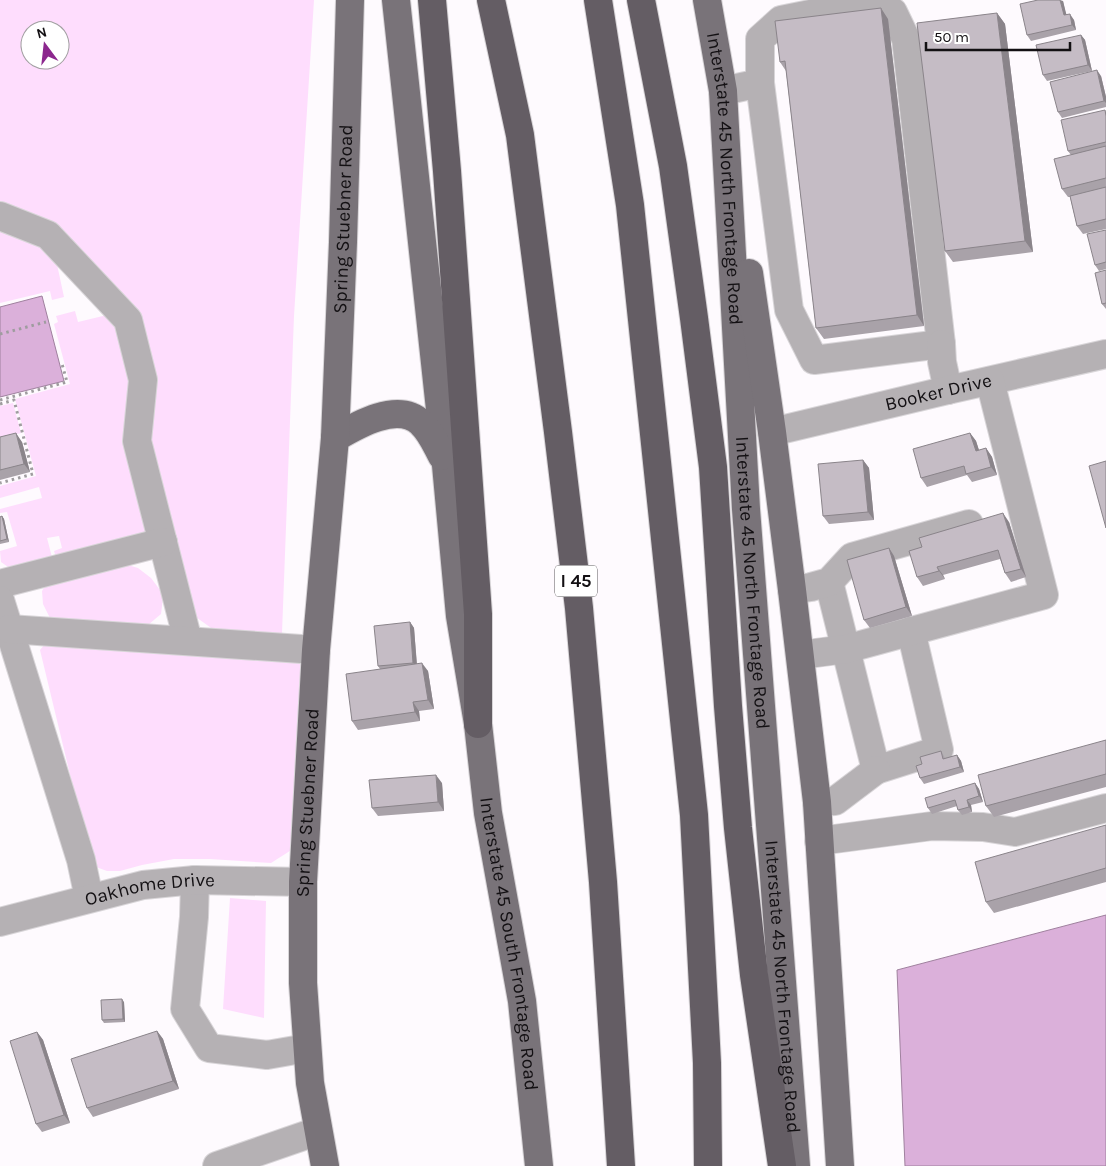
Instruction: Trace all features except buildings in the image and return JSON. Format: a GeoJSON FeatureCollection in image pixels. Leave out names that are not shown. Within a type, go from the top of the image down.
{"type":"FeatureCollection","features":[{"type":"Feature","properties":{"kind":"highway"},"geometry":{"type":"LineString","coordinates":[[432,0],[478,614],[478,724]]}},
{"type":"Feature","properties":{"kind":"highway","name":"I 45"},"geometry":{"type":"LineString","coordinates":[[491,0],[520,135],[579,608],[603,882],[621,1166]]}},
{"type":"Feature","properties":{"kind":"highway"},"geometry":{"type":"LineString","coordinates":[[598,0],[630,205],[694,815],[707,1063],[708,1166]]}},
{"type":"Feature","properties":{"kind":"highway"},"geometry":{"type":"LineString","coordinates":[[641,0],[673,166],[712,458],[738,828],[754,975],[782,1166]]}},
{"type":"Feature","properties":{"kind":"main road","name":"Spring Stuebner Road"},"geometry":{"type":"LineString","coordinates":[[325,1166],[310,1083],[303,984],[303,882],[316,650],[335,438],[350,0]]}},
{"type":"Feature","properties":{"kind":"main road"},"geometry":{"type":"LineString","coordinates":[[396,0],[446,465],[460,616],[478,724]]}},
{"type":"Feature","properties":{"kind":"main road","name":"Interstate 45 North Frontage Road"},"geometry":{"type":"LineString","coordinates":[[707,0],[723,91],[746,509],[796,1166]]}},
{"type":"Feature","properties":{"kind":"main road"},"geometry":{"type":"LineString","coordinates":[[723,91],[772,432],[817,802],[840,1166]]}},
{"type":"Feature","properties":{"kind":"main road"},"geometry":{"type":"LineString","coordinates":[[335,438],[358,425],[386,415],[409,415],[420,421],[429,431],[446,465]]}},
{"type":"Feature","properties":{"kind":"main road","name":"Interstate 45 South Frontage Road"},"geometry":{"type":"LineString","coordinates":[[478,724],[488,813],[522,1001],[539,1166]]}},
{"type":"Feature","properties":{"kind":"street"},"geometry":{"type":"LineString","coordinates":[[941,344],[814,360],[789,310],[760,83],[760,39],[781,20],[864,3],[894,12],[906,39],[941,344],[942,362],[948,390]]}},
{"type":"Feature","properties":{"kind":"street"},"geometry":{"type":"LineString","coordinates":[[723,91],[760,83]]}},
{"type":"Feature","properties":{"kind":"street"},"geometry":{"type":"LineString","coordinates":[[0,216],[48,235],[128,320],[143,380],[137,441],[188,641]]}},
{"type":"Feature","properties":{"kind":"street","name":"Booker Drive"},"geometry":{"type":"LineString","coordinates":[[772,432],[1106,354]]}},
{"type":"Feature","properties":{"kind":"street"},"geometry":{"type":"LineString","coordinates":[[800,655],[846,649],[1044,595],[1007,514],[990,381]]}},
{"type":"Feature","properties":{"kind":"street"},"geometry":{"type":"LineString","coordinates":[[792,590],[829,582],[852,557],[1007,514]]}},
{"type":"Feature","properties":{"kind":"street"},"geometry":{"type":"LineString","coordinates":[[0,584],[163,542]]}},
{"type":"Feature","properties":{"kind":"street"},"geometry":{"type":"LineString","coordinates":[[829,582],[876,770]]}},
{"type":"Feature","properties":{"kind":"street"},"geometry":{"type":"LineString","coordinates":[[0,600],[81,860],[89,898]]}},
{"type":"Feature","properties":{"kind":"street"},"geometry":{"type":"LineString","coordinates":[[9,629],[316,650]]}},
{"type":"Feature","properties":{"kind":"street"},"geometry":{"type":"LineString","coordinates":[[817,802],[835,801],[876,770],[939,750],[911,631]]}},
{"type":"Feature","properties":{"kind":"street"},"geometry":{"type":"LineString","coordinates":[[819,841],[932,826],[983,827],[1015,832],[1106,808]]}},
{"type":"Feature","properties":{"kind":"street"},"geometry":{"type":"LineString","coordinates":[[195,880],[194,917],[185,1009],[209,1048],[267,1055],[308,1048]]}},
{"type":"Feature","properties":{"kind":"street","name":"Oakhome Drive"},"geometry":{"type":"LineString","coordinates":[[0,922],[143,885],[195,880],[303,882]]}},
{"type":"Feature","properties":{"kind":"street"},"geometry":{"type":"LineString","coordinates":[[217,1166],[318,1131]]}},
{"type":"Feature","properties":{"kind":"path"},"geometry":{"type":"LineString","coordinates":[[0,334],[46,322]]}},
{"type":"Feature","properties":{"kind":"path"},"geometry":{"type":"LineString","coordinates":[[0,400],[67,382],[62,364]]}},
{"type":"Feature","properties":{"kind":"path"},"geometry":{"type":"LineString","coordinates":[[0,404],[14,400],[33,474],[0,483]]}},
{"type":"Feature","properties":{"kind":"shaded area"},"geometry":{"type":"Polygon","coordinates":[[[0,0],[314,0],[294,316],[282,633],[238,633],[214,630],[193,615],[144,441],[134,314],[0,211],[0,0]]]}},
{"type":"Feature","properties":{"kind":"shaded area"},"geometry":{"type":"Polygon","coordinates":[[[0,221],[55,255],[64,297],[52,300],[50,291],[0,303],[0,221]]]}},
{"type":"Feature","properties":{"kind":"shaded area"},"geometry":{"type":"Polygon","coordinates":[[[42,296],[64,381],[0,397],[0,307],[42,296]]]}},
{"type":"Feature","properties":{"kind":"shaded area"},"geometry":{"type":"Polygon","coordinates":[[[75,311],[78,322],[107,315],[122,323],[151,527],[145,538],[57,561],[54,551],[62,548],[59,536],[47,538],[53,561],[11,569],[1,562],[0,551],[17,546],[7,512],[0,513],[0,509],[42,498],[39,487],[0,498],[0,486],[36,476],[15,399],[70,384],[54,324],[58,322],[56,316],[75,311]]]}},
{"type":"Feature","properties":{"kind":"shaded area"},"geometry":{"type":"Polygon","coordinates":[[[13,403],[21,433],[2,438],[0,442],[0,406],[13,403]]]}},
{"type":"Feature","properties":{"kind":"shaded area"},"geometry":{"type":"Polygon","coordinates":[[[121,563],[138,568],[151,578],[160,590],[163,598],[161,614],[148,625],[50,618],[43,604],[42,591],[49,580],[121,563]]]}},
{"type":"Feature","properties":{"kind":"shaded area"},"geometry":{"type":"Polygon","coordinates":[[[45,644],[298,660],[306,673],[293,849],[271,863],[174,859],[120,871],[107,871],[96,867],[89,853],[40,650],[45,644]]]}},
{"type":"Feature","properties":{"kind":"shaded area"},"geometry":{"type":"Polygon","coordinates":[[[230,898],[266,901],[264,1018],[223,1009],[230,898]]]}},
{"type":"Feature","properties":{"kind":"shaded area"},"geometry":{"type":"Polygon","coordinates":[[[1106,915],[1106,1166],[905,1166],[897,970],[1106,915]]]}}]}
